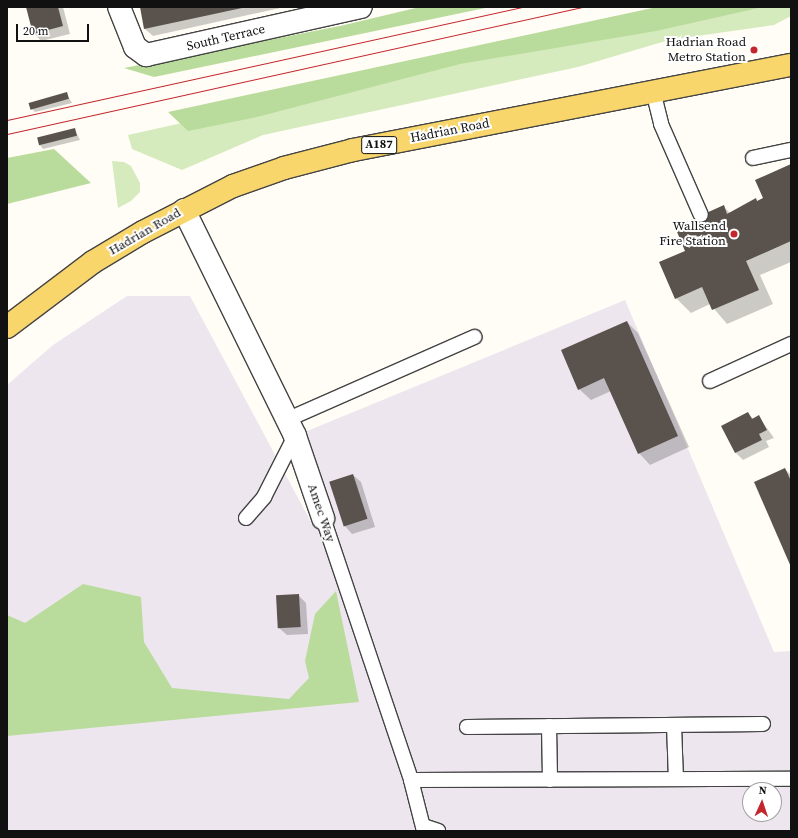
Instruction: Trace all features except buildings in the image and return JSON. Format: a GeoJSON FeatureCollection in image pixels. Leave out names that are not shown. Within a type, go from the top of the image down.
{"type":"FeatureCollection","features":[{"type":"Feature","properties":{"kind":"main road","name":"Hadrian Road"},"geometry":{"type":"LineString","coordinates":[[7,326],[92,262],[184,210],[233,186],[284,168],[353,150],[654,90],[791,65]]}},
{"type":"Feature","properties":{"kind":"street","name":"South Terrace"},"geometry":{"type":"LineString","coordinates":[[119,7],[135,47],[140,52],[153,55],[361,7]]}},
{"type":"Feature","properties":{"kind":"street","name":"Amec Way"},"geometry":{"type":"LineString","coordinates":[[184,210],[291,428],[323,518]]}},
{"type":"Feature","properties":{"kind":"lane"},"geometry":{"type":"LineString","coordinates":[[654,90],[661,124],[701,215]]}},
{"type":"Feature","properties":{"kind":"lane"},"geometry":{"type":"LineString","coordinates":[[753,158],[791,150]]}},
{"type":"Feature","properties":{"kind":"lane"},"geometry":{"type":"LineString","coordinates":[[246,518],[264,497],[291,428],[474,337]]}},
{"type":"Feature","properties":{"kind":"lane"},"geometry":{"type":"LineString","coordinates":[[710,380],[791,344]]}},
{"type":"Feature","properties":{"kind":"lane","name":"Amec Way"},"geometry":{"type":"LineString","coordinates":[[323,518],[411,780],[424,829]]}},
{"type":"Feature","properties":{"kind":"lane"},"geometry":{"type":"LineString","coordinates":[[467,727],[764,724]]}},
{"type":"Feature","properties":{"kind":"lane"},"geometry":{"type":"LineString","coordinates":[[674,725],[676,779]]}},
{"type":"Feature","properties":{"kind":"lane"},"geometry":{"type":"LineString","coordinates":[[549,726],[550,780]]}},
{"type":"Feature","properties":{"kind":"lane"},"geometry":{"type":"LineString","coordinates":[[411,780],[791,779]]}},
{"type":"Feature","properties":{"kind":"lane"},"geometry":{"type":"LineString","coordinates":[[424,829],[438,831]]}},
{"type":"Feature","properties":{"kind":"shaded area"},"geometry":{"type":"Polygon","coordinates":[[[127,296],[190,296],[312,524],[323,518],[295,436],[625,300],[774,652],[791,651],[791,831],[7,831],[7,385],[53,345],[127,296]]]}},
{"type":"Feature","properties":{"kind":"green space"},"geometry":{"type":"Polygon","coordinates":[[[420,7],[490,7],[154,77],[124,68],[340,26],[420,7]]]}},
{"type":"Feature","properties":{"kind":"green space"},"geometry":{"type":"Polygon","coordinates":[[[657,7],[763,7],[656,31],[460,64],[257,117],[188,131],[168,112],[657,7]]]}},
{"type":"Feature","properties":{"kind":"green space"},"geometry":{"type":"Polygon","coordinates":[[[727,7],[791,7],[791,16],[774,25],[669,40],[578,67],[263,135],[182,170],[132,149],[128,135],[647,19],[727,7]]]}},
{"type":"Feature","properties":{"kind":"green space"},"geometry":{"type":"Polygon","coordinates":[[[54,149],[91,183],[7,204],[7,158],[54,149]]]}},
{"type":"Feature","properties":{"kind":"green space"},"geometry":{"type":"Polygon","coordinates":[[[112,161],[124,162],[131,166],[140,183],[140,192],[131,201],[118,208],[112,161]]]}},
{"type":"Feature","properties":{"kind":"green space"},"geometry":{"type":"Polygon","coordinates":[[[83,584],[141,597],[144,642],[172,688],[289,699],[309,678],[305,661],[315,614],[336,591],[359,702],[7,736],[7,615],[25,623],[83,584]]]}},
{"type":"Feature","properties":{"kind":"tram line"},"geometry":{"type":"LineString","coordinates":[[7,120],[522,7]]}},
{"type":"Feature","properties":{"kind":"tram line"},"geometry":{"type":"LineString","coordinates":[[7,134],[582,7]]}},
{"type":"Feature","properties":{"kind":"place","name":"Hadrian Road Metro Station"},"geometry":{"type":"Point","coordinates":[754,50]}},
{"type":"Feature","properties":{"kind":"place","name":"Wallsend Fire Station"},"geometry":{"type":"Point","coordinates":[734,234]}}]}
